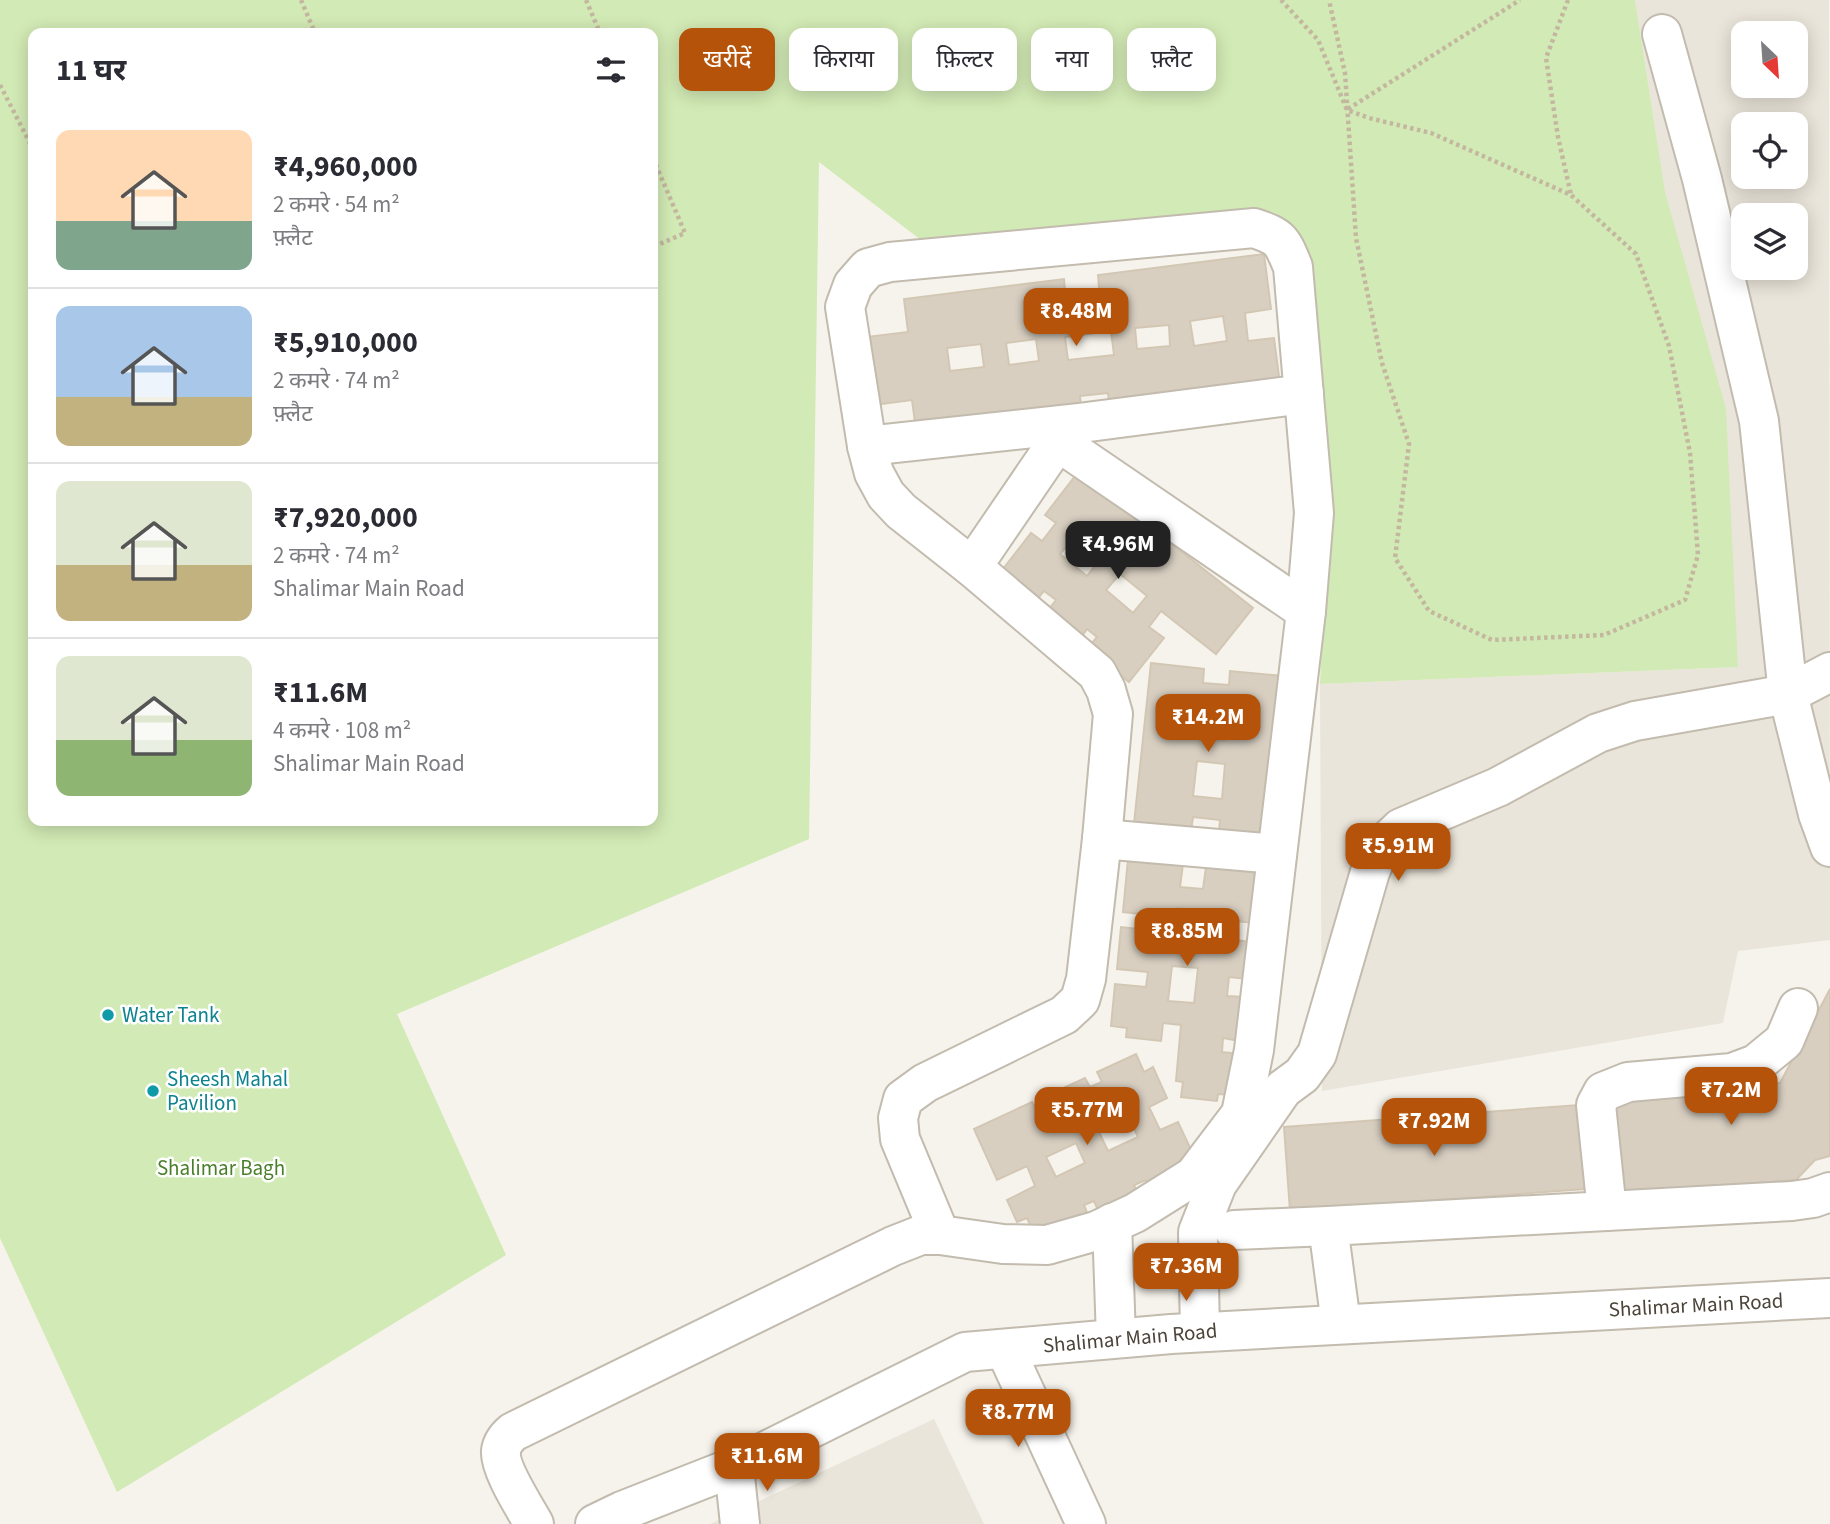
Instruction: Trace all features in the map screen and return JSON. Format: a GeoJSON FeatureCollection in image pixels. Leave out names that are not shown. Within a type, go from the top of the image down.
{"type":"FeatureCollection","features":[{"type":"Feature","properties":{"kind":"street"},"geometry":{"type":"LineString","coordinates":[[1662,34],[1702,179],[1759,421],[1788,694],[1818,814],[1830,847]]}},
{"type":"Feature","properties":{"kind":"street"},"geometry":{"type":"LineString","coordinates":[[534,1524],[502,1463],[501,1451],[506,1438],[513,1432],[921,1234],[1003,1244],[1047,1245],[1096,1231],[1135,1213],[1194,1176],[1241,1114],[1254,1050],[1306,611],[1314,513],[1293,267],[1285,248],[1275,236],[1254,228],[890,262],[868,268],[853,285],[845,307],[867,446],[874,473],[886,495],[901,511],[1097,673],[1113,713],[1086,979],[1080,1000],[1064,1015],[925,1083],[903,1099],[898,1118],[900,1139],[940,1235]]}},
{"type":"Feature","properties":{"kind":"street"},"geometry":{"type":"LineString","coordinates":[[867,446],[1048,435],[1304,394]]}},
{"type":"Feature","properties":{"kind":"street"},"geometry":{"type":"LineString","coordinates":[[972,567],[1048,435]]}},
{"type":"Feature","properties":{"kind":"street"},"geometry":{"type":"LineString","coordinates":[[1048,435],[1306,611]]}},
{"type":"Feature","properties":{"kind":"street"},"geometry":{"type":"LineString","coordinates":[[1200,1332],[1199,1233],[1217,1184],[1283,1089],[1302,1075],[1317,1054],[1370,873],[1380,848],[1401,828],[1499,787],[1598,733],[1635,721],[1788,694],[1830,672]]}},
{"type":"Feature","properties":{"kind":"street"},"geometry":{"type":"LineString","coordinates":[[1102,839],[1277,855]]}},
{"type":"Feature","properties":{"kind":"street"},"geometry":{"type":"LineString","coordinates":[[1607,1211],[1596,1105],[1603,1093],[1628,1082],[1732,1073],[1756,1065],[1784,1041],[1798,1008]]}},
{"type":"Feature","properties":{"kind":"street"},"geometry":{"type":"LineString","coordinates":[[1234,1230],[1792,1201],[1830,1192]]}},
{"type":"Feature","properties":{"kind":"street"},"geometry":{"type":"LineString","coordinates":[[1112,1223],[1116,1338]]}},
{"type":"Feature","properties":{"kind":"street"},"geometry":{"type":"LineString","coordinates":[[1328,1226],[1341,1324]]}},
{"type":"Feature","properties":{"kind":"street","name":"Shalimar Main Road"},"geometry":{"type":"LineString","coordinates":[[595,1524],[734,1467],[965,1352],[1200,1332],[1830,1298]]}},
{"type":"Feature","properties":{"kind":"street"},"geometry":{"type":"LineString","coordinates":[[1005,1349],[1086,1524]]}},
{"type":"Feature","properties":{"kind":"street"},"geometry":{"type":"LineString","coordinates":[[734,1467],[740,1524]]}},
{"type":"Feature","properties":{"kind":"path"},"geometry":{"type":"LineString","coordinates":[[301,0],[313,28]]}},
{"type":"Feature","properties":{"kind":"path"},"geometry":{"type":"LineString","coordinates":[[586,0],[598,28]]}},
{"type":"Feature","properties":{"kind":"path"},"geometry":{"type":"LineString","coordinates":[[1281,0],[1318,40],[1347,110],[1431,133],[1571,195],[1636,254],[1664,333],[1690,453],[1698,555],[1685,600],[1604,635],[1492,640],[1429,611],[1395,558],[1409,444],[1382,363],[1356,238],[1347,110],[1345,73],[1329,0]]}},
{"type":"Feature","properties":{"kind":"path"},"geometry":{"type":"LineString","coordinates":[[1347,110],[1520,0]]}},
{"type":"Feature","properties":{"kind":"path"},"geometry":{"type":"LineString","coordinates":[[1568,0],[1546,58],[1558,137],[1571,195]]}},
{"type":"Feature","properties":{"kind":"path"},"geometry":{"type":"LineString","coordinates":[[0,85],[28,139]]}},
{"type":"Feature","properties":{"kind":"path"},"geometry":{"type":"LineString","coordinates":[[658,170],[685,233],[658,245]]}},
{"type":"Feature","properties":{"kind":"shaded area"},"geometry":{"type":"Polygon","coordinates":[[[1635,0],[1829,0],[1830,940],[1738,951],[1723,1023],[1322,1091],[1320,684],[1738,667],[1635,0]]]}},
{"type":"Feature","properties":{"kind":"shaded area"},"geometry":{"type":"Polygon","coordinates":[[[934,1419],[984,1524],[710,1524],[934,1419]]]}},
{"type":"Feature","properties":{"kind":"green space","name":"Shalimar Bagh"},"geometry":{"type":"Polygon","coordinates":[[[0,0],[1635,0],[1665,192],[1726,409],[1738,667],[1320,684],[1328,522],[1300,240],[934,250],[819,162],[809,839],[397,1014],[506,1255],[117,1492],[0,1238],[0,0]]]}},
{"type":"Feature","properties":{"kind":"building"},"geometry":{"type":"Polygon","coordinates":[[[1264,254],[1271,309],[1245,313],[1248,341],[1274,338],[1281,392],[1110,413],[1108,393],[1080,396],[1082,416],[917,437],[912,400],[867,406],[858,338],[908,332],[904,299],[1064,279],[1066,303],[1100,299],[1098,275],[1264,254]],[[1223,316],[1190,321],[1194,346],[1227,341],[1223,316]],[[1169,325],[1135,328],[1137,349],[1170,346],[1169,325]],[[1111,331],[1065,337],[1068,360],[1114,355],[1111,331]],[[1036,339],[1006,343],[1009,365],[1039,361],[1036,339]],[[981,344],[947,348],[950,371],[984,367],[981,344]]]}},
{"type":"Feature","properties":{"kind":"building"},"geometry":{"type":"Polygon","coordinates":[[[1079,471],[1253,608],[1216,654],[1161,611],[1149,627],[1164,638],[1129,682],[1087,649],[1097,637],[1087,629],[1078,642],[1044,615],[1056,600],[1044,591],[1032,606],[996,578],[1031,533],[1042,541],[1056,523],[1045,515],[1079,471]],[[1074,538],[1060,554],[1087,576],[1100,560],[1074,538]],[[1120,574],[1106,590],[1133,613],[1147,596],[1120,574]]]}},
{"type":"Feature","properties":{"kind":"building"},"geometry":{"type":"Polygon","coordinates":[[[1151,663],[1204,669],[1203,683],[1229,685],[1230,671],[1283,676],[1267,846],[1218,842],[1220,820],[1193,817],[1190,839],[1133,833],[1151,663]],[[1201,705],[1198,738],[1225,741],[1228,707],[1201,705]],[[1197,761],[1193,796],[1222,799],[1225,764],[1197,761]]]}},
{"type":"Feature","properties":{"kind":"building"},"geometry":{"type":"Polygon","coordinates":[[[1128,859],[1183,864],[1180,887],[1203,889],[1206,867],[1258,872],[1253,923],[1236,921],[1234,940],[1251,942],[1247,979],[1229,977],[1227,996],[1245,997],[1240,1041],[1223,1038],[1222,1052],[1239,1054],[1234,1095],[1218,1094],[1217,1101],[1181,1097],[1183,1082],[1176,1081],[1181,1025],[1163,1023],[1161,1041],[1126,1037],[1127,1028],[1111,1026],[1115,984],[1146,987],[1148,972],[1117,969],[1121,927],[1148,930],[1150,915],[1123,912],[1128,859]],[[1177,908],[1174,942],[1199,945],[1203,911],[1177,908]],[[1172,966],[1168,1001],[1194,1003],[1198,968],[1172,966]]]}},
{"type":"Feature","properties":{"kind":"building"},"geometry":{"type":"Polygon","coordinates":[[[1830,989],[1830,1156],[1815,1160],[1796,1180],[1622,1193],[1615,1096],[1780,1083],[1830,989]]]}},
{"type":"Feature","properties":{"kind":"building"},"geometry":{"type":"Polygon","coordinates":[[[1136,1054],[1144,1072],[1153,1067],[1167,1098],[1149,1107],[1160,1130],[1178,1122],[1193,1154],[1182,1159],[1189,1175],[1151,1192],[1146,1180],[1134,1185],[1140,1197],[1100,1215],[1094,1201],[1084,1205],[1090,1220],[1033,1231],[1027,1218],[1017,1222],[1007,1200],[1035,1186],[1027,1166],[997,1180],[974,1129],[1032,1102],[1038,1113],[1051,1107],[1046,1096],[1085,1078],[1090,1087],[1102,1082],[1097,1072],[1136,1054]],[[1129,1118],[1099,1132],[1108,1151],[1138,1137],[1129,1118]],[[1076,1143],[1046,1157],[1056,1177],[1085,1163],[1076,1143]]]}},
{"type":"Feature","properties":{"kind":"building"},"geometry":{"type":"Polygon","coordinates":[[[1579,1105],[1585,1189],[1290,1211],[1284,1127],[1579,1105]]]}},
{"type":"Feature","properties":{"kind":"place","name":"Water Tank"},"geometry":{"type":"Point","coordinates":[108,1015]}},
{"type":"Feature","properties":{"kind":"place","name":"Sheesh Mahal Pavilion"},"geometry":{"type":"Point","coordinates":[153,1091]}}]}
